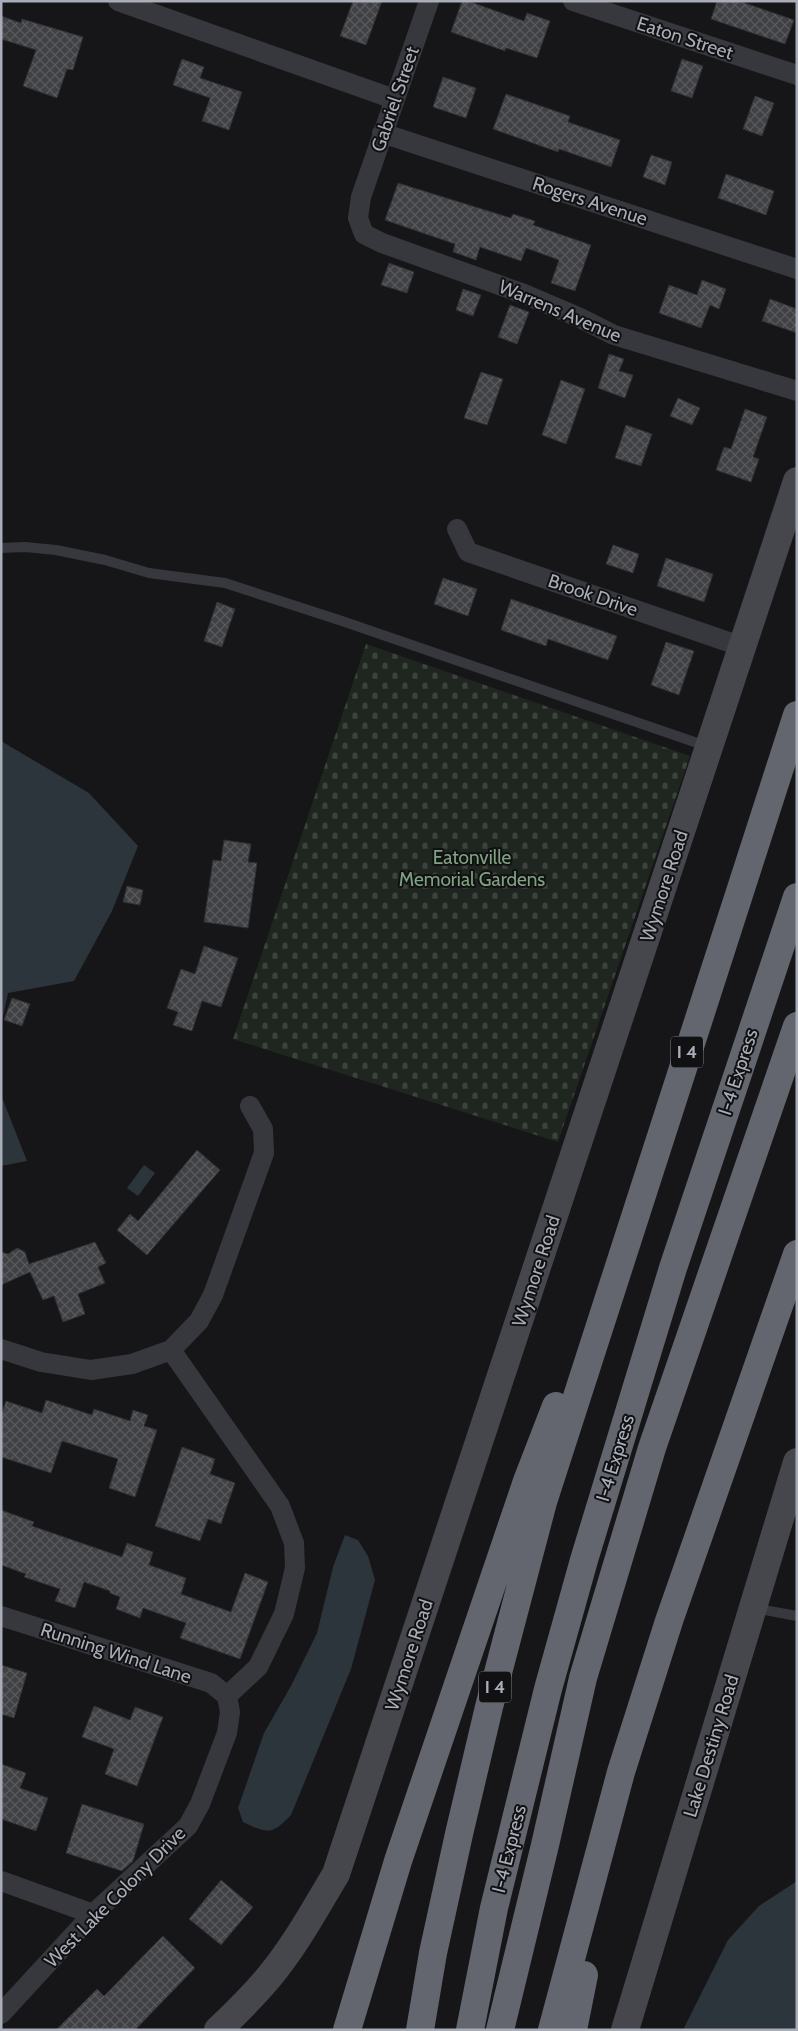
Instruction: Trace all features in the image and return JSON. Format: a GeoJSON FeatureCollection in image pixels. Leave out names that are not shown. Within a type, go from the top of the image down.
{"type":"FeatureCollection","features":[{"type":"Feature","properties":{"kind":"highway","name":"I 4"},"geometry":{"type":"LineString","coordinates":[[420,2030],[433,1953],[459,1834],[543,1502],[797,715]]}},
{"type":"Feature","properties":{"kind":"highway","name":"I-4 Express"},"geometry":{"type":"LineString","coordinates":[[470,2030],[494,1908],[548,1689],[587,1552],[670,1277],[797,897]]}},
{"type":"Feature","properties":{"kind":"highway","name":"I-4 Express"},"geometry":{"type":"LineString","coordinates":[[500,2030],[591,1651],[652,1448],[797,1026]]}},
{"type":"Feature","properties":{"kind":"highway"},"geometry":{"type":"LineString","coordinates":[[552,2030],[621,1772],[668,1621],[797,1254]]}},
{"type":"Feature","properties":{"kind":"highway"},"geometry":{"type":"LineString","coordinates":[[347,2030],[398,1861],[519,1506],[554,1409],[591,1350]]}},
{"type":"Feature","properties":{"kind":"highway"},"geometry":{"type":"LineString","coordinates":[[573,2030],[621,1772]]}},
{"type":"Feature","properties":{"kind":"highway"},"geometry":{"type":"LineString","coordinates":[[367,2030],[398,1861]]}},
{"type":"Feature","properties":{"kind":"main road","name":"Wymore Road"},"geometry":{"type":"LineString","coordinates":[[218,2030],[270,1976],[336,1874],[797,480]]}},
{"type":"Feature","properties":{"kind":"main road","name":"Lake Destiny Road"},"geometry":{"type":"LineString","coordinates":[[625,2030],[797,1462]]}},
{"type":"Feature","properties":{"kind":"street"},"geometry":{"type":"LineString","coordinates":[[118,1],[394,99]]}},
{"type":"Feature","properties":{"kind":"street","name":"Gabriel Street"},"geometry":{"type":"LineString","coordinates":[[361,197],[429,1]]}},
{"type":"Feature","properties":{"kind":"street","name":"Eaton Street"},"geometry":{"type":"LineString","coordinates":[[573,1],[797,75]]}},
{"type":"Feature","properties":{"kind":"street","name":"Rogers Avenue"},"geometry":{"type":"LineString","coordinates":[[382,133],[797,270]]}},
{"type":"Feature","properties":{"kind":"street","name":"Warrens Avenue"},"geometry":{"type":"LineString","coordinates":[[361,197],[358,218],[364,234],[382,243],[524,294],[614,335],[797,391]]}},
{"type":"Feature","properties":{"kind":"street","name":"Brook Drive"},"geometry":{"type":"LineString","coordinates":[[457,529],[468,552],[743,647]]}},
{"type":"Feature","properties":{"kind":"street"},"geometry":{"type":"LineString","coordinates":[[1,1349],[41,1362],[90,1370],[132,1364],[171,1350],[199,1321],[213,1295],[264,1153],[263,1129],[250,1106]]}},
{"type":"Feature","properties":{"kind":"street"},"geometry":{"type":"LineString","coordinates":[[171,1350],[280,1506],[294,1543],[295,1568],[284,1614],[258,1668],[227,1696]]}},
{"type":"Feature","properties":{"kind":"street","name":"Running Wind Lane"},"geometry":{"type":"LineString","coordinates":[[1,1616],[211,1683],[227,1696]]}},
{"type":"Feature","properties":{"kind":"street","name":"West Lake Colony Drive"},"geometry":{"type":"LineString","coordinates":[[1,2014],[93,1914],[188,1826],[200,1804],[227,1733],[230,1712],[227,1696]]}},
{"type":"Feature","properties":{"kind":"street"},"geometry":{"type":"LineString","coordinates":[[1,1881],[93,1914]]}},
{"type":"Feature","properties":{"kind":"lane"},"geometry":{"type":"LineString","coordinates":[[1,548],[25,547],[56,550],[105,560],[149,573],[225,583],[710,747]]}},
{"type":"Feature","properties":{"kind":"lane"},"geometry":{"type":"LineString","coordinates":[[753,1608],[797,1616]]}},
{"type":"Feature","properties":{"kind":"green space","name":"Eatonville Memorial Gardens"},"geometry":{"type":"Polygon","coordinates":[[[366,644],[690,756],[558,1142],[233,1039],[366,644]]]}},
{"type":"Feature","properties":{"kind":"shaded area"},"geometry":{"type":"Polygon","coordinates":[[[1,741],[89,793],[138,846],[112,911],[74,981],[8,993],[1,1026],[1,741]]]}},
{"type":"Feature","properties":{"kind":"shaded area"},"geometry":{"type":"Polygon","coordinates":[[[1,1095],[27,1161],[1,1166],[1,1095]]]}},
{"type":"Feature","properties":{"kind":"shaded area"},"geometry":{"type":"Polygon","coordinates":[[[144,1165],[155,1173],[138,1196],[127,1188],[144,1165]]]}},
{"type":"Feature","properties":{"kind":"shaded area"},"geometry":{"type":"Polygon","coordinates":[[[345,1535],[358,1540],[368,1556],[375,1580],[351,1669],[291,1815],[274,1829],[258,1829],[243,1822],[238,1808],[264,1733],[292,1684],[317,1633],[333,1567],[345,1535]]]}},
{"type":"Feature","properties":{"kind":"shaded area"},"geometry":{"type":"Polygon","coordinates":[[[797,1881],[797,2030],[683,2030],[728,1940],[759,1906],[797,1881]]]}},
{"type":"Feature","properties":{"kind":"building"},"geometry":{"type":"Polygon","coordinates":[[[353,1],[382,1],[366,45],[340,36],[353,1]]]}},
{"type":"Feature","properties":{"kind":"building"},"geometry":{"type":"Polygon","coordinates":[[[462,1],[468,1],[524,21],[527,13],[550,21],[537,58],[506,48],[505,51],[451,32],[462,1]]]}},
{"type":"Feature","properties":{"kind":"building"},"geometry":{"type":"Polygon","coordinates":[[[717,1],[739,1],[794,20],[785,44],[711,19],[717,1]]]}},
{"type":"Feature","properties":{"kind":"building"},"geometry":{"type":"Polygon","coordinates":[[[1,16],[21,23],[22,19],[83,37],[73,70],[67,69],[57,98],[23,86],[36,50],[1,39],[1,16]]]}},
{"type":"Feature","properties":{"kind":"building"},"geometry":{"type":"Polygon","coordinates":[[[182,59],[204,67],[200,78],[242,92],[229,130],[202,121],[210,98],[173,85],[182,59]]]}},
{"type":"Feature","properties":{"kind":"building"},"geometry":{"type":"Polygon","coordinates":[[[682,59],[703,66],[692,98],[671,91],[682,59]]]}},
{"type":"Feature","properties":{"kind":"building"},"geometry":{"type":"Polygon","coordinates":[[[443,77],[476,88],[466,118],[433,107],[443,77]]]}},
{"type":"Feature","properties":{"kind":"building"},"geometry":{"type":"Polygon","coordinates":[[[506,94],[570,116],[568,122],[620,140],[611,167],[559,149],[558,152],[493,129],[506,94]]]}},
{"type":"Feature","properties":{"kind":"building"},"geometry":{"type":"Polygon","coordinates":[[[755,96],[774,103],[762,136],[743,129],[755,96]]]}},
{"type":"Feature","properties":{"kind":"building"},"geometry":{"type":"Polygon","coordinates":[[[651,155],[672,162],[665,185],[643,177],[651,155]]]}},
{"type":"Feature","properties":{"kind":"building"},"geometry":{"type":"Polygon","coordinates":[[[726,174],[774,191],[766,215],[718,198],[726,174]]]}},
{"type":"Feature","properties":{"kind":"building"},"geometry":{"type":"Polygon","coordinates":[[[398,183],[511,218],[513,214],[535,221],[533,225],[591,245],[575,291],[551,283],[559,260],[526,248],[521,261],[480,247],[476,260],[453,252],[455,244],[385,220],[398,183]]]}},
{"type":"Feature","properties":{"kind":"building"},"geometry":{"type":"Polygon","coordinates":[[[389,263],[414,272],[407,293],[381,285],[389,263]]]}},
{"type":"Feature","properties":{"kind":"building"},"geometry":{"type":"Polygon","coordinates":[[[702,280],[726,289],[719,309],[710,305],[701,328],[659,313],[669,285],[697,295],[702,280]]]}},
{"type":"Feature","properties":{"kind":"building"},"geometry":{"type":"Polygon","coordinates":[[[463,289],[481,295],[473,316],[456,310],[463,289]]]}},
{"type":"Feature","properties":{"kind":"building"},"geometry":{"type":"Polygon","coordinates":[[[770,299],[797,309],[797,333],[762,321],[770,299]]]}},
{"type":"Feature","properties":{"kind":"building"},"geometry":{"type":"Polygon","coordinates":[[[510,305],[529,312],[517,344],[498,337],[510,305]]]}},
{"type":"Feature","properties":{"kind":"building"},"geometry":{"type":"Polygon","coordinates":[[[609,354],[624,359],[619,371],[633,375],[625,398],[598,388],[609,354]]]}},
{"type":"Feature","properties":{"kind":"building"},"geometry":{"type":"Polygon","coordinates":[[[481,372],[503,379],[487,425],[464,418],[481,372]]]}},
{"type":"Feature","properties":{"kind":"building"},"geometry":{"type":"Polygon","coordinates":[[[561,380],[585,389],[566,444],[542,435],[561,380]]]}},
{"type":"Feature","properties":{"kind":"building"},"geometry":{"type":"Polygon","coordinates":[[[678,398],[700,408],[692,425],[670,416],[678,398]]]}},
{"type":"Feature","properties":{"kind":"building"},"geometry":{"type":"Polygon","coordinates":[[[745,409],[767,417],[753,457],[759,459],[751,482],[716,470],[724,447],[731,449],[745,409]]]}},
{"type":"Feature","properties":{"kind":"building"},"geometry":{"type":"Polygon","coordinates":[[[626,425],[652,434],[641,466],[615,458],[626,425]]]}},
{"type":"Feature","properties":{"kind":"building"},"geometry":{"type":"Polygon","coordinates":[[[613,545],[639,554],[633,573],[606,564],[613,545]]]}},
{"type":"Feature","properties":{"kind":"building"},"geometry":{"type":"Polygon","coordinates":[[[666,558],[713,574],[704,602],[657,586],[666,558]]]}},
{"type":"Feature","properties":{"kind":"building"},"geometry":{"type":"Polygon","coordinates":[[[443,578],[477,589],[468,616],[434,604],[443,578]]]}},
{"type":"Feature","properties":{"kind":"building"},"geometry":{"type":"Polygon","coordinates":[[[511,599],[617,636],[608,660],[548,639],[546,646],[501,630],[511,599]]]}},
{"type":"Feature","properties":{"kind":"building"},"geometry":{"type":"Polygon","coordinates":[[[217,602],[235,609],[222,647],[204,641],[217,602]]]}},
{"type":"Feature","properties":{"kind":"building"},"geometry":{"type":"Polygon","coordinates":[[[666,642],[694,651],[679,695],[651,685],[666,642]]]}},
{"type":"Feature","properties":{"kind":"building"},"geometry":{"type":"Polygon","coordinates":[[[224,840],[251,844],[248,862],[257,863],[248,928],[204,922],[213,860],[221,861],[224,840]]]}},
{"type":"Feature","properties":{"kind":"building"},"geometry":{"type":"Polygon","coordinates":[[[127,886],[143,890],[140,905],[123,902],[127,886]]]}},
{"type":"Feature","properties":{"kind":"building"},"geometry":{"type":"Polygon","coordinates":[[[204,946],[238,958],[221,1007],[202,1001],[192,1031],[173,1025],[178,1012],[167,1008],[181,969],[195,974],[204,946]]]}},
{"type":"Feature","properties":{"kind":"building"},"geometry":{"type":"Polygon","coordinates":[[[12,998],[30,1004],[22,1026],[4,1020],[12,998]]]}},
{"type":"Feature","properties":{"kind":"building"},"geometry":{"type":"Polygon","coordinates":[[[197,1150],[220,1170],[147,1255],[117,1230],[130,1214],[138,1221],[197,1150]]]}},
{"type":"Feature","properties":{"kind":"building"},"geometry":{"type":"Polygon","coordinates":[[[95,1242],[106,1263],[98,1267],[105,1283],[78,1294],[85,1314],[63,1322],[54,1296],[43,1300],[30,1272],[1,1285],[1,1252],[8,1254],[17,1248],[25,1252],[29,1264],[95,1242]]]}},
{"type":"Feature","properties":{"kind":"building"},"geometry":{"type":"Polygon","coordinates":[[[46,1400],[92,1415],[94,1409],[130,1421],[133,1410],[148,1415],[144,1426],[157,1430],[135,1497],[109,1488],[118,1459],[62,1441],[51,1473],[1,1457],[1,1415],[6,1401],[42,1413],[46,1400]]]}},
{"type":"Feature","properties":{"kind":"building"},"geometry":{"type":"Polygon","coordinates":[[[182,1447],[215,1459],[210,1474],[235,1483],[221,1524],[208,1519],[200,1541],[155,1526],[182,1447]]]}},
{"type":"Feature","properties":{"kind":"building"},"geometry":{"type":"Polygon","coordinates":[[[1,1510],[34,1522],[32,1526],[122,1557],[127,1543],[153,1552],[149,1565],[186,1578],[181,1594],[231,1612],[245,1573],[268,1582],[240,1659],[180,1638],[186,1623],[143,1608],[140,1618],[116,1609],[120,1597],[110,1593],[110,1591],[84,1582],[75,1608],[55,1601],[60,1589],[24,1577],[26,1574],[1,1565],[1,1510]]]}},
{"type":"Feature","properties":{"kind":"building"},"geometry":{"type":"Polygon","coordinates":[[[1,1665],[27,1673],[14,1718],[1,1714],[1,1665]]]}},
{"type":"Feature","properties":{"kind":"building"},"geometry":{"type":"Polygon","coordinates":[[[94,1706],[130,1720],[135,1707],[163,1717],[137,1786],[105,1774],[114,1749],[82,1737],[94,1706]]]}},
{"type":"Feature","properties":{"kind":"building"},"geometry":{"type":"Polygon","coordinates":[[[1,1764],[26,1773],[20,1788],[48,1798],[36,1831],[1,1819],[1,1764]]]}},
{"type":"Feature","properties":{"kind":"building"},"geometry":{"type":"Polygon","coordinates":[[[82,1804],[144,1824],[133,1861],[122,1871],[66,1853],[82,1804]]]}},
{"type":"Feature","properties":{"kind":"building"},"geometry":{"type":"Polygon","coordinates":[[[221,1880],[253,1907],[221,1945],[189,1919],[221,1880]]]}},
{"type":"Feature","properties":{"kind":"building"},"geometry":{"type":"Polygon","coordinates":[[[163,1936],[195,1968],[135,2030],[56,2030],[97,1989],[104,1996],[163,1936]]]}}]}
